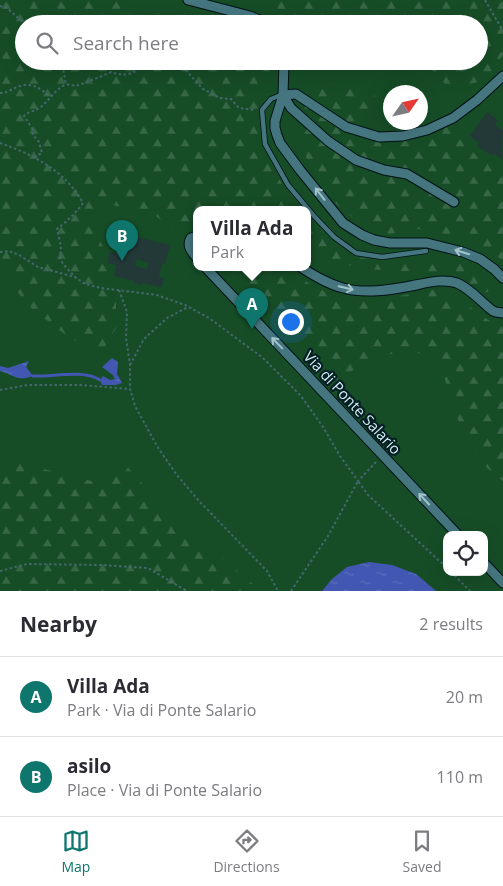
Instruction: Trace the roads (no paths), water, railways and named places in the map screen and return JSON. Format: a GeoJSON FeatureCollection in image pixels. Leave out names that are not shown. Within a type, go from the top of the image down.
{"type":"FeatureCollection","features":[{"type":"Feature","properties":{"kind":"street"},"geometry":{"type":"LineString","coordinates":[[188,0],[246,15]]}},
{"type":"Feature","properties":{"kind":"street"},"geometry":{"type":"LineString","coordinates":[[284,70],[283,95],[275,120],[275,128],[280,143],[343,223],[374,240],[390,243],[427,243],[463,252],[480,259],[503,278]]}},
{"type":"Feature","properties":{"kind":"street"},"geometry":{"type":"LineString","coordinates":[[283,95],[296,94],[346,127],[379,137],[403,136],[427,130],[453,118],[503,76]]}},
{"type":"Feature","properties":{"kind":"street"},"geometry":{"type":"LineString","coordinates":[[283,95],[290,108],[328,141],[356,160],[384,170],[407,174],[454,202]]}},
{"type":"Feature","properties":{"kind":"street"},"geometry":{"type":"LineString","coordinates":[[193,237],[188,245],[193,254]]}},
{"type":"Feature","properties":{"kind":"street","name":"Via di Ponte Salario"},"geometry":{"type":"LineString","coordinates":[[209,271],[454,531]]}},
{"type":"Feature","properties":{"kind":"street"},"geometry":{"type":"LineString","coordinates":[[307,271],[331,284],[355,290],[393,289],[430,282],[448,281],[466,288],[496,312],[503,313]]}},
{"type":"Feature","properties":{"kind":"street"},"geometry":{"type":"LineString","coordinates":[[488,567],[503,583]]}},
{"type":"Feature","properties":{"kind":"lane"},"geometry":{"type":"LineString","coordinates":[[283,95],[271,99],[262,110],[266,144],[288,185],[306,206]]}},
{"type":"Feature","properties":{"kind":"lane"},"geometry":{"type":"LineString","coordinates":[[311,212],[334,237],[356,253],[382,256],[426,251]]}},
{"type":"Feature","properties":{"kind":"water"},"geometry":{"type":"Polygon","coordinates":[[[112,358],[118,362],[117,374],[122,383],[102,385],[100,380],[103,376],[110,380],[115,379],[113,375],[102,367],[112,358]]]}},
{"type":"Feature","properties":{"kind":"water"},"geometry":{"type":"Polygon","coordinates":[[[29,361],[26,367],[33,376],[19,378],[0,371],[0,366],[8,368],[29,361]]]}},
{"type":"Feature","properties":{"kind":"water"},"geometry":{"type":"Polygon","coordinates":[[[369,562],[392,565],[416,574],[436,591],[322,591],[332,579],[347,567],[369,562]]]}},
{"type":"Feature","properties":{"kind":"waterway"},"geometry":{"type":"LineString","coordinates":[[33,376],[77,374],[100,380]]}},
{"type":"Feature","properties":{"kind":"place","name":"asilo"},"geometry":{"type":"Point","coordinates":[122,261]}},
{"type":"Feature","properties":{"kind":"place","name":"Villa Ada"},"geometry":{"type":"Point","coordinates":[252,329]}}]}
